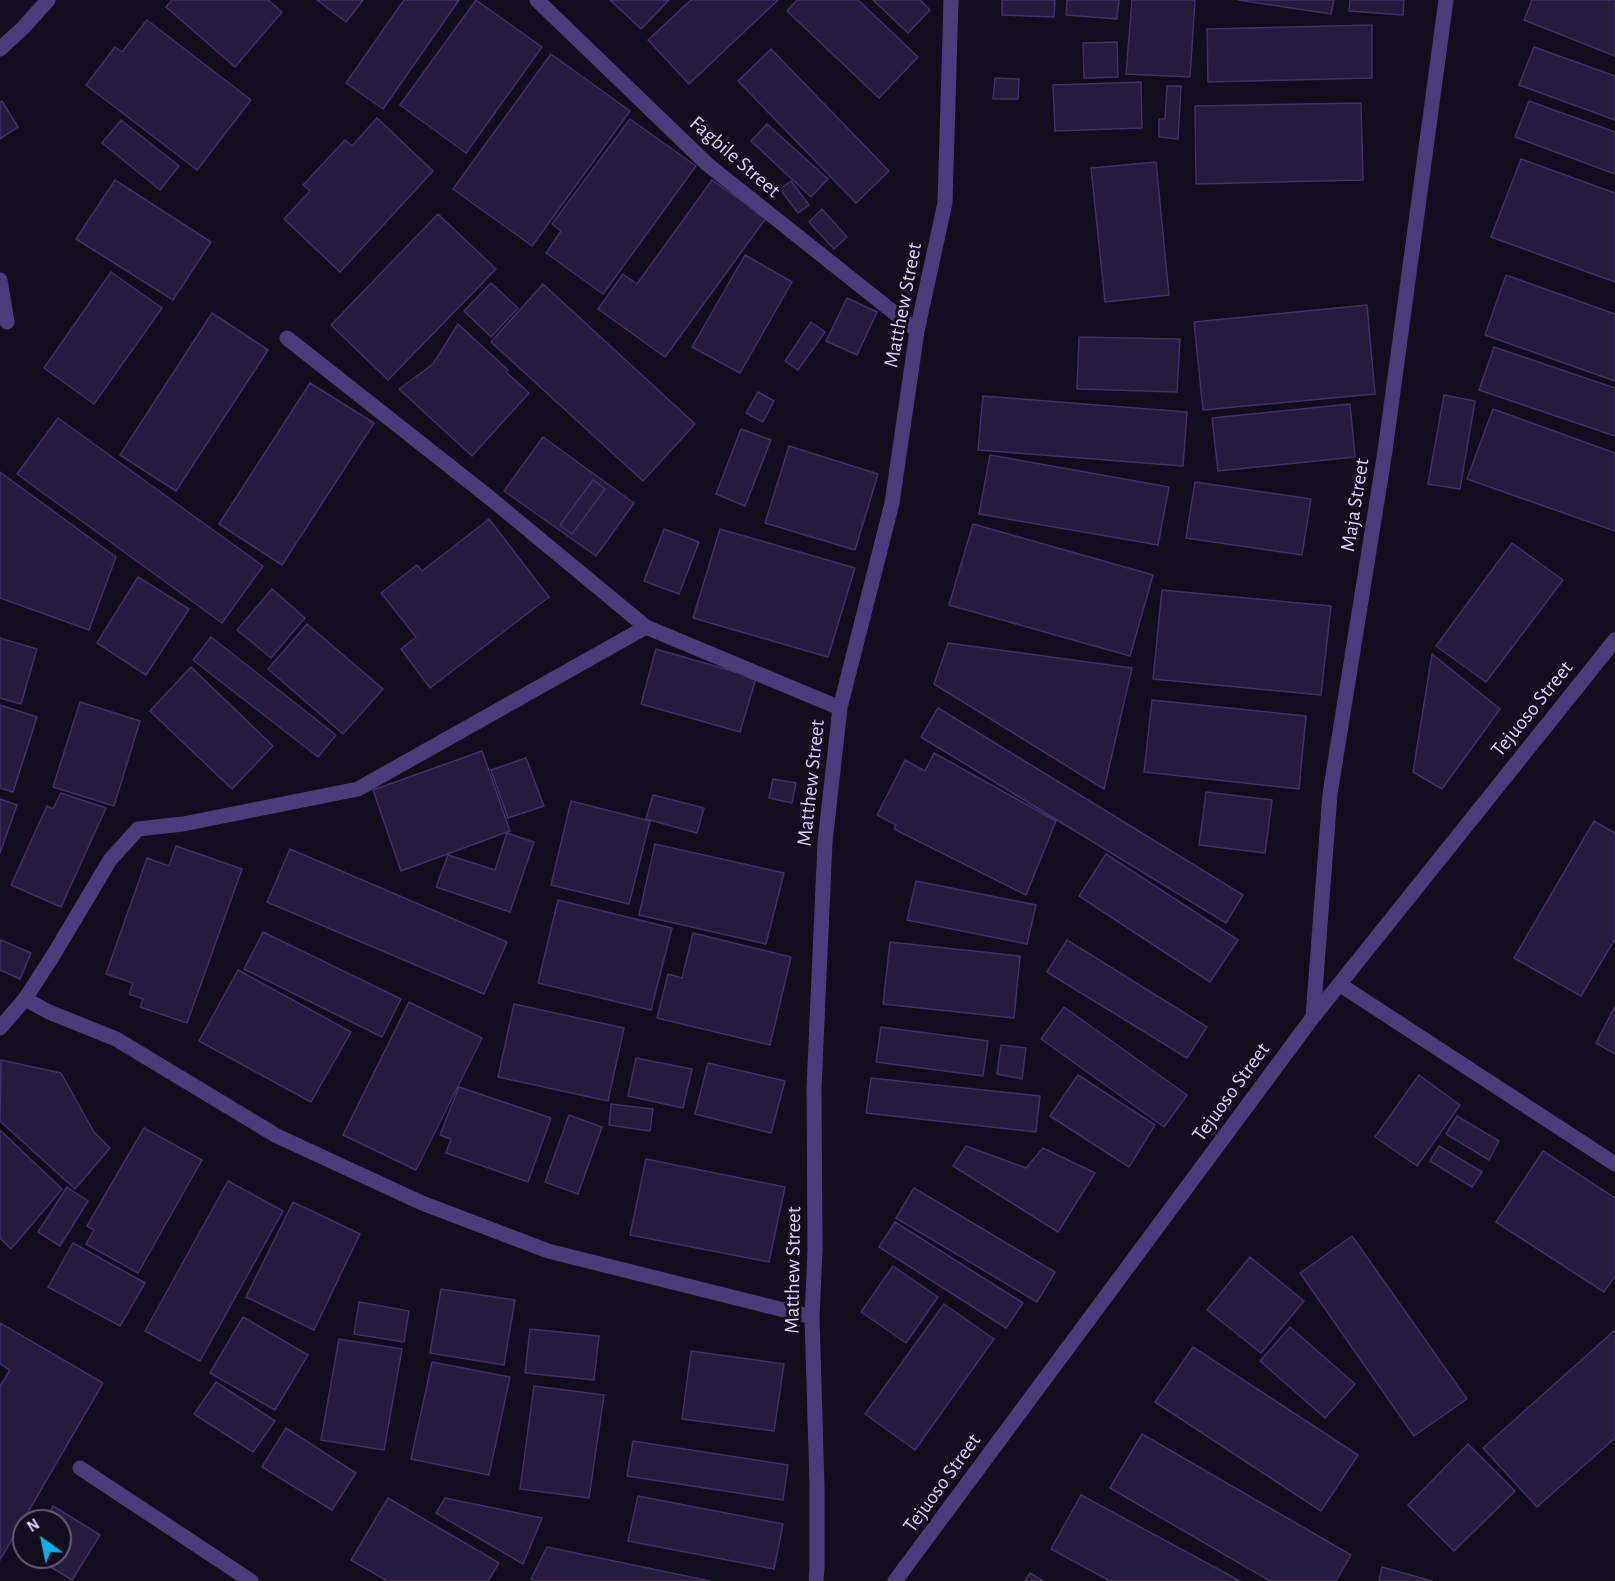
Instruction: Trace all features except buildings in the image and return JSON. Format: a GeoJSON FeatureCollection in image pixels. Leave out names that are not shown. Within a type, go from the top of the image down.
{"type":"FeatureCollection","features":[{"type":"Feature","properties":{"kind":"street"},"geometry":{"type":"LineString","coordinates":[[0,49],[48,0]]}},
{"type":"Feature","properties":{"kind":"street","name":"Fagbile Street"},"geometry":{"type":"LineString","coordinates":[[537,0],[707,164],[917,331]]}},
{"type":"Feature","properties":{"kind":"street","name":"Matthew Street"},"geometry":{"type":"LineString","coordinates":[[816,1581],[818,1568],[817,1486],[812,1317],[815,1250],[814,1088],[825,842],[840,708],[892,503],[917,331],[945,203],[951,0]]}},
{"type":"Feature","properties":{"kind":"street","name":"Maja Street"},"geometry":{"type":"LineString","coordinates":[[1313,1017],[1330,794],[1385,451],[1446,0]]}},
{"type":"Feature","properties":{"kind":"street"},"geometry":{"type":"LineString","coordinates":[[0,280],[7,322]]}},
{"type":"Feature","properties":{"kind":"street"},"geometry":{"type":"LineString","coordinates":[[286,338],[490,498],[646,627],[840,708]]}},
{"type":"Feature","properties":{"kind":"street"},"geometry":{"type":"LineString","coordinates":[[0,1028],[25,999],[110,860],[138,829],[183,824],[358,789],[646,627]]}},
{"type":"Feature","properties":{"kind":"street","name":"Tejuoso Street"},"geometry":{"type":"LineString","coordinates":[[896,1581],[1313,1017],[1615,640]]}},
{"type":"Feature","properties":{"kind":"street"},"geometry":{"type":"LineString","coordinates":[[1339,984],[1615,1164]]}},
{"type":"Feature","properties":{"kind":"street"},"geometry":{"type":"LineString","coordinates":[[25,999],[49,1012],[116,1039],[277,1136],[422,1203],[548,1251],[812,1317]]}},
{"type":"Feature","properties":{"kind":"street"},"geometry":{"type":"LineString","coordinates":[[80,1468],[251,1581]]}}]}
